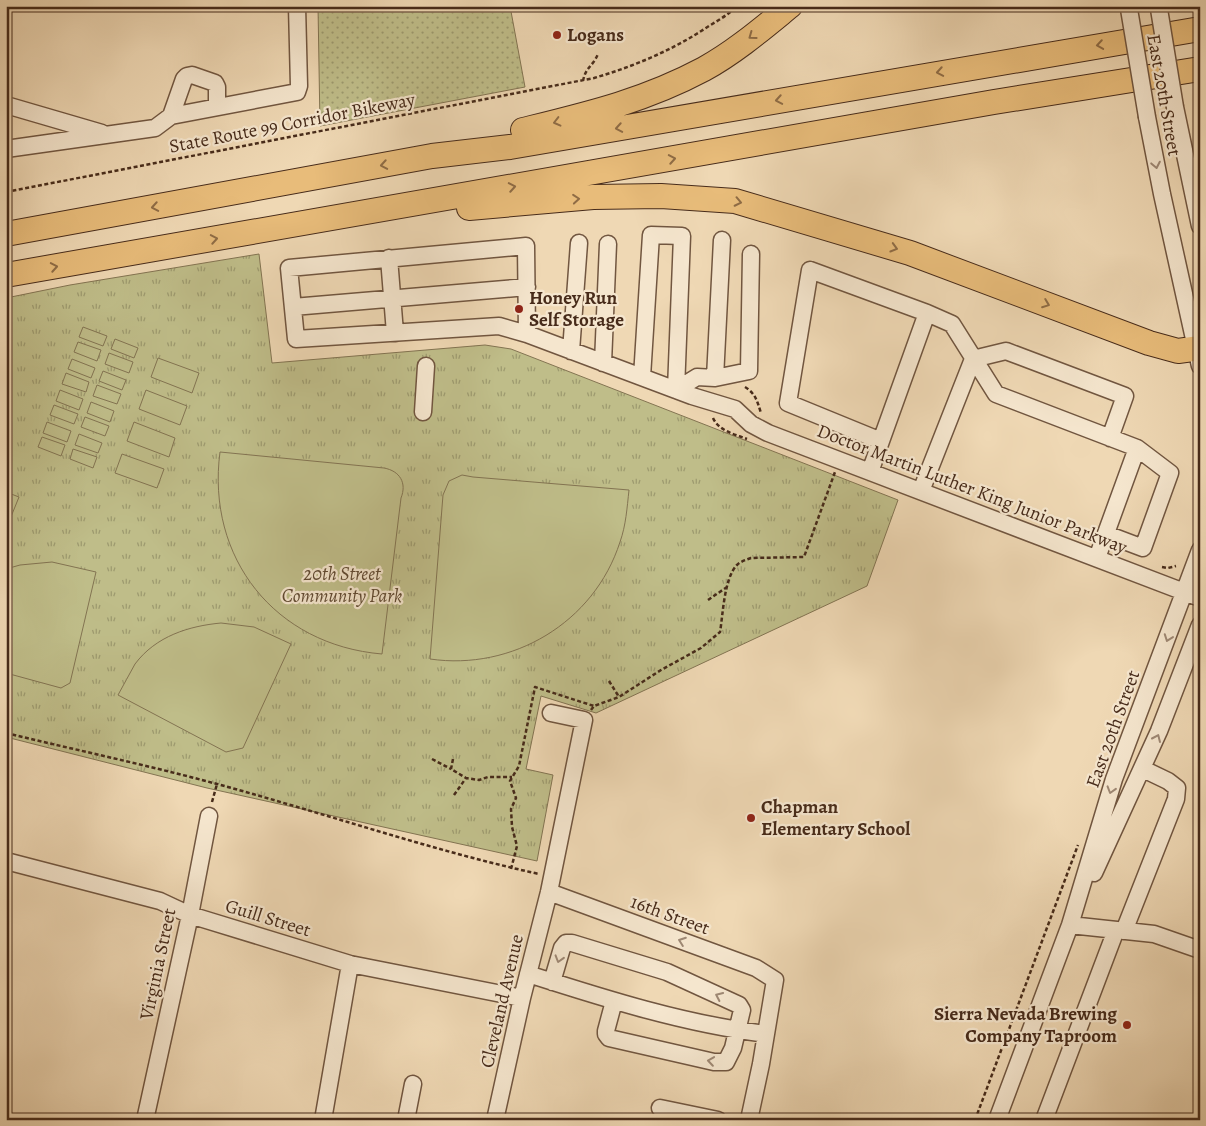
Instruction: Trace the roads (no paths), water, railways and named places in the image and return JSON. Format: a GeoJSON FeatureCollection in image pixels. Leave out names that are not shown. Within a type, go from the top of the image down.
{"type":"FeatureCollection","features":[{"type":"Feature","properties":{"kind":"highway"},"geometry":{"type":"LineString","coordinates":[[432,156],[509,133],[604,110],[653,93],[705,68],[753,36],[790,6]]}},
{"type":"Feature","properties":{"kind":"highway"},"geometry":{"type":"LineString","coordinates":[[6,234],[432,156],[510,147],[1200,29]]}},
{"type":"Feature","properties":{"kind":"highway"},"geometry":{"type":"LineString","coordinates":[[6,275],[984,104],[1200,69]]}},
{"type":"Feature","properties":{"kind":"highway"},"geometry":{"type":"LineString","coordinates":[[388,208],[436,211],[592,198],[661,196],[735,201],[910,253],[1149,343],[1198,354]]}},
{"type":"Feature","properties":{"kind":"street"},"geometry":{"type":"LineString","coordinates":[[6,149],[155,128],[171,116],[297,92],[299,86],[297,6]]}},
{"type":"Feature","properties":{"kind":"street","name":"East 20th Street"},"geometry":{"type":"LineString","coordinates":[[1129,7],[1162,194],[1198,354]]}},
{"type":"Feature","properties":{"kind":"street","name":"East 20th Street"},"geometry":{"type":"LineString","coordinates":[[1159,7],[1175,107],[1200,226]]}},
{"type":"Feature","properties":{"kind":"street"},"geometry":{"type":"LineString","coordinates":[[171,116],[184,79],[192,75],[215,83],[217,87],[217,107]]}},
{"type":"Feature","properties":{"kind":"street"},"geometry":{"type":"LineString","coordinates":[[6,105],[109,135]]}},
{"type":"Feature","properties":{"kind":"street"},"geometry":{"type":"LineString","coordinates":[[642,377],[651,235],[682,236],[676,390]]}},
{"type":"Feature","properties":{"kind":"street"},"geometry":{"type":"LineString","coordinates":[[715,378],[722,240]]}},
{"type":"Feature","properties":{"kind":"street"},"geometry":{"type":"LineString","coordinates":[[571,351],[579,243]]}},
{"type":"Feature","properties":{"kind":"street"},"geometry":{"type":"LineString","coordinates":[[603,363],[608,244]]}},
{"type":"Feature","properties":{"kind":"street"},"geometry":{"type":"LineString","coordinates":[[527,334],[526,246],[289,268],[296,339],[499,326],[527,334],[676,390]]}},
{"type":"Feature","properties":{"kind":"street"},"geometry":{"type":"LineString","coordinates":[[676,390],[697,377],[715,378],[749,371],[751,254]]}},
{"type":"Feature","properties":{"kind":"street"},"geometry":{"type":"LineString","coordinates":[[389,258],[395,333]]}},
{"type":"Feature","properties":{"kind":"street"},"geometry":{"type":"LineString","coordinates":[[881,441],[788,403],[810,270],[952,324],[996,394],[1137,448],[1170,473],[1143,548],[1106,534]]}},
{"type":"Feature","properties":{"kind":"street"},"geometry":{"type":"LineString","coordinates":[[293,307],[527,287]]}},
{"type":"Feature","properties":{"kind":"street"},"geometry":{"type":"LineString","coordinates":[[870,472],[927,313]]}},
{"type":"Feature","properties":{"kind":"street"},"geometry":{"type":"LineString","coordinates":[[974,359],[1006,351],[1125,396],[1110,438]]}},
{"type":"Feature","properties":{"kind":"street"},"geometry":{"type":"LineString","coordinates":[[921,491],[974,359]]}},
{"type":"Feature","properties":{"kind":"street"},"geometry":{"type":"LineString","coordinates":[[423,412],[426,366]]}},
{"type":"Feature","properties":{"kind":"street","name":"Doctor Martin Luther King Junior Parkway"},"geometry":{"type":"LineString","coordinates":[[676,390],[735,409],[751,424],[760,429],[1192,595]]}},
{"type":"Feature","properties":{"kind":"street"},"geometry":{"type":"LineString","coordinates":[[1097,558],[1137,448]]}},
{"type":"Feature","properties":{"kind":"street","name":"East 20th Street"},"geometry":{"type":"LineString","coordinates":[[997,1120],[1070,925],[1114,779],[1192,595],[1200,550]]}},
{"type":"Feature","properties":{"kind":"street","name":"East 20th Street"},"geometry":{"type":"LineString","coordinates":[[1070,925],[1165,718],[1200,625]]}},
{"type":"Feature","properties":{"kind":"street","name":"Cleveland Avenue"},"geometry":{"type":"LineString","coordinates":[[495,1120],[522,998],[551,885],[584,720],[551,713]]}},
{"type":"Feature","properties":{"kind":"street"},"geometry":{"type":"LineString","coordinates":[[1044,1120],[1120,931],[1176,799],[1177,788],[1168,780],[1142,769]]}},
{"type":"Feature","properties":{"kind":"street","name":"Virginia Street"},"geometry":{"type":"LineString","coordinates":[[144,1120],[190,915],[209,816]]}},
{"type":"Feature","properties":{"kind":"street","name":"Guill Street"},"geometry":{"type":"LineString","coordinates":[[7,864],[160,901],[190,915],[350,964],[522,998]]}},
{"type":"Feature","properties":{"kind":"street","name":"16th Street"},"geometry":{"type":"LineString","coordinates":[[551,885],[756,968],[775,980],[766,1034]]}},
{"type":"Feature","properties":{"kind":"street"},"geometry":{"type":"LineString","coordinates":[[1070,925],[1154,934],[1200,950]]}},
{"type":"Feature","properties":{"kind":"street"},"geometry":{"type":"LineString","coordinates":[[552,982],[562,948],[566,943],[572,943],[667,972],[739,1005],[742,1010],[738,1030],[726,1062],[714,1062],[609,1038],[606,1034],[614,1001]]}},
{"type":"Feature","properties":{"kind":"street"},"geometry":{"type":"LineString","coordinates":[[323,1120],[350,964]]}},
{"type":"Feature","properties":{"kind":"street"},"geometry":{"type":"LineString","coordinates":[[528,974],[614,1001],[738,1030],[766,1034],[749,1120]]}},
{"type":"Feature","properties":{"kind":"street"},"geometry":{"type":"LineString","coordinates":[[406,1120],[413,1084]]}},
{"type":"Feature","properties":{"kind":"street"},"geometry":{"type":"LineString","coordinates":[[660,1108],[718,1120]]}},
{"type":"Feature","properties":{"kind":"place","name":"Logans"},"geometry":{"type":"Point","coordinates":[557,35]}},
{"type":"Feature","properties":{"kind":"place","name":"Honey Run Self Storage"},"geometry":{"type":"Point","coordinates":[519,309]}},
{"type":"Feature","properties":{"kind":"place","name":"Chapman Elementary School"},"geometry":{"type":"Point","coordinates":[751,818]}},
{"type":"Feature","properties":{"kind":"place","name":"Sierra Nevada Brewing Company Taproom"},"geometry":{"type":"Point","coordinates":[1127,1025]}},
{"type":"Feature","properties":{"kind":"park label","name":"20th Street Community Park"},"geometry":{"type":"Point","coordinates":[342,585]}}]}
